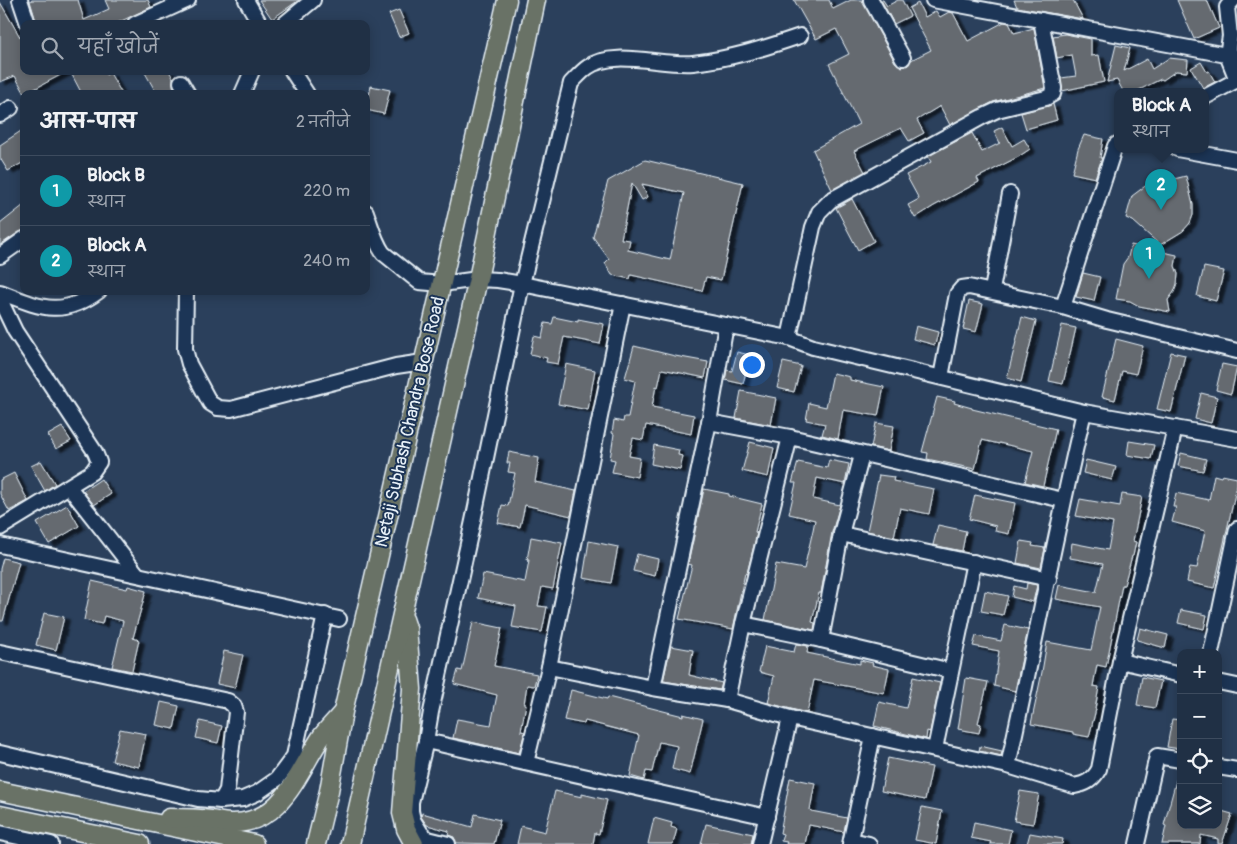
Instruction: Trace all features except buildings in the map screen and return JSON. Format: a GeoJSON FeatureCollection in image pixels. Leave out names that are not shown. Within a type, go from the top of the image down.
{"type":"FeatureCollection","features":[{"type":"Feature","properties":{"kind":"main road","name":"Netaji Subhash Chandra Bose Road"},"geometry":{"type":"LineString","coordinates":[[316,844],[329,791],[343,712],[507,0]]}},
{"type":"Feature","properties":{"kind":"main road","name":"Netaji Subhash Chandra Bose Road"},"geometry":{"type":"LineString","coordinates":[[350,844],[478,279],[536,0]]}},
{"type":"Feature","properties":{"kind":"main road"},"geometry":{"type":"LineString","coordinates":[[402,612],[407,628],[412,689],[402,813],[406,830],[414,844]]}},
{"type":"Feature","properties":{"kind":"main road"},"geometry":{"type":"LineString","coordinates":[[154,822],[167,818],[187,818],[230,823],[246,821],[266,814],[293,787],[322,736],[343,712]]}},
{"type":"Feature","properties":{"kind":"main road"},"geometry":{"type":"LineString","coordinates":[[0,791],[254,844]]}},
{"type":"Feature","properties":{"kind":"main road"},"geometry":{"type":"LineString","coordinates":[[0,815],[140,844]]}},
{"type":"Feature","properties":{"kind":"street"},"geometry":{"type":"LineString","coordinates":[[20,0],[27,20]]}},
{"type":"Feature","properties":{"kind":"street"},"geometry":{"type":"LineString","coordinates":[[144,20],[188,0]]}},
{"type":"Feature","properties":{"kind":"street"},"geometry":{"type":"LineString","coordinates":[[246,0],[258,20]]}},
{"type":"Feature","properties":{"kind":"street"},"geometry":{"type":"LineString","coordinates":[[289,20],[313,0]]}},
{"type":"Feature","properties":{"kind":"street"},"geometry":{"type":"LineString","coordinates":[[871,0],[903,58]]}},
{"type":"Feature","properties":{"kind":"street"},"geometry":{"type":"LineString","coordinates":[[933,0],[1232,56]]}},
{"type":"Feature","properties":{"kind":"street"},"geometry":{"type":"LineString","coordinates":[[1209,96],[1237,80],[1232,56],[1228,2]]}},
{"type":"Feature","properties":{"kind":"street"},"geometry":{"type":"LineString","coordinates":[[789,338],[813,228],[819,212],[831,200],[982,117],[997,110],[1046,98],[1053,94],[1054,88],[1041,20]]}},
{"type":"Feature","properties":{"kind":"street"},"geometry":{"type":"LineString","coordinates":[[448,844],[428,839],[421,833],[413,820],[411,802],[426,741],[430,712],[473,521],[522,284],[571,82],[589,66],[612,59],[690,63],[724,59],[800,36]]}},
{"type":"Feature","properties":{"kind":"street"},"geometry":{"type":"LineString","coordinates":[[244,90],[250,75]]}},
{"type":"Feature","properties":{"kind":"street"},"geometry":{"type":"LineString","coordinates":[[295,75],[304,90]]}},
{"type":"Feature","properties":{"kind":"street"},"geometry":{"type":"LineString","coordinates":[[1063,307],[1114,149]]}},
{"type":"Feature","properties":{"kind":"street"},"geometry":{"type":"LineString","coordinates":[[1199,153],[1237,160]]}},
{"type":"Feature","properties":{"kind":"street"},"geometry":{"type":"LineString","coordinates":[[992,290],[1010,194]]}},
{"type":"Feature","properties":{"kind":"street"},"geometry":{"type":"LineString","coordinates":[[370,224],[376,241],[384,252],[420,282],[442,284],[478,279],[522,284],[789,338],[813,348],[1084,412],[1237,439]]}},
{"type":"Feature","properties":{"kind":"street"},"geometry":{"type":"LineString","coordinates":[[0,256],[20,241]]}},
{"type":"Feature","properties":{"kind":"street"},"geometry":{"type":"LineString","coordinates":[[942,377],[958,294],[962,288],[969,287],[992,290],[1237,351]]}},
{"type":"Feature","properties":{"kind":"street"},"geometry":{"type":"LineString","coordinates":[[0,292],[44,308],[67,308],[91,295]]}},
{"type":"Feature","properties":{"kind":"street"},"geometry":{"type":"LineString","coordinates":[[0,292],[6,317],[97,457],[98,462],[92,472],[0,528]]}},
{"type":"Feature","properties":{"kind":"street"},"geometry":{"type":"LineString","coordinates":[[186,295],[185,350],[189,364],[210,403],[218,408],[231,409],[396,366],[424,362]]}},
{"type":"Feature","properties":{"kind":"street"},"geometry":{"type":"LineString","coordinates":[[526,763],[549,667],[623,304]]}},
{"type":"Feature","properties":{"kind":"street"},"geometry":{"type":"LineString","coordinates":[[653,688],[709,422],[726,325]]}},
{"type":"Feature","properties":{"kind":"street"},"geometry":{"type":"LineString","coordinates":[[1008,766],[1049,578],[1063,500],[1084,412]]}},
{"type":"Feature","properties":{"kind":"street"},"geometry":{"type":"LineString","coordinates":[[709,422],[790,437],[1063,500]]}},
{"type":"Feature","properties":{"kind":"street"},"geometry":{"type":"LineString","coordinates":[[549,667],[653,688],[727,700],[790,718],[1008,766],[1074,786],[1084,784],[1094,777],[1099,769],[1120,661],[1175,428]]}},
{"type":"Feature","properties":{"kind":"street"},"geometry":{"type":"LineString","coordinates":[[727,700],[743,624],[790,437]]}},
{"type":"Feature","properties":{"kind":"street"},"geometry":{"type":"LineString","coordinates":[[821,640],[841,534],[862,455]]}},
{"type":"Feature","properties":{"kind":"street"},"geometry":{"type":"LineString","coordinates":[[69,487],[137,574]]}},
{"type":"Feature","properties":{"kind":"street"},"geometry":{"type":"LineString","coordinates":[[1212,649],[1237,529]]}},
{"type":"Feature","properties":{"kind":"street"},"geometry":{"type":"LineString","coordinates":[[841,534],[1049,578]]}},
{"type":"Feature","properties":{"kind":"street"},"geometry":{"type":"LineString","coordinates":[[0,545],[339,619]]}},
{"type":"Feature","properties":{"kind":"street"},"geometry":{"type":"LineString","coordinates":[[935,749],[974,562]]}},
{"type":"Feature","properties":{"kind":"street"},"geometry":{"type":"LineString","coordinates":[[0,753],[198,799],[221,801],[243,799],[257,793],[277,779],[294,756],[325,616]]}},
{"type":"Feature","properties":{"kind":"street"},"geometry":{"type":"LineString","coordinates":[[743,624],[821,640],[951,671]]}},
{"type":"Feature","properties":{"kind":"street"},"geometry":{"type":"LineString","coordinates":[[0,652],[228,701],[234,706],[236,712],[227,790],[221,801]]}},
{"type":"Feature","properties":{"kind":"street"},"geometry":{"type":"LineString","coordinates":[[1120,661],[1177,673]]}},
{"type":"Feature","properties":{"kind":"street"},"geometry":{"type":"LineString","coordinates":[[1222,683],[1237,686]]}},
{"type":"Feature","properties":{"kind":"street"},"geometry":{"type":"LineString","coordinates":[[760,844],[790,718]]}},
{"type":"Feature","properties":{"kind":"street"},"geometry":{"type":"LineString","coordinates":[[299,731],[322,736]]}},
{"type":"Feature","properties":{"kind":"street"},"geometry":{"type":"LineString","coordinates":[[869,844],[851,842],[873,736]]}},
{"type":"Feature","properties":{"kind":"street"},"geometry":{"type":"LineString","coordinates":[[426,741],[767,817]]}},
{"type":"Feature","properties":{"kind":"street"},"geometry":{"type":"LineString","coordinates":[[1138,844],[1157,756],[1177,759]]}},
{"type":"Feature","properties":{"kind":"street"},"geometry":{"type":"LineString","coordinates":[[1222,768],[1237,770]]}},
{"type":"Feature","properties":{"kind":"street"},"geometry":{"type":"LineString","coordinates":[[28,842],[36,798]]}},
{"type":"Feature","properties":{"kind":"street"},"geometry":{"type":"LineString","coordinates":[[0,833],[28,842],[51,844]]}},
{"type":"Feature","properties":{"kind":"place","name":"Block A"},"geometry":{"type":"Point","coordinates":[1161,210]}},
{"type":"Feature","properties":{"kind":"place","name":"Block B"},"geometry":{"type":"Point","coordinates":[1149,279]}}]}
